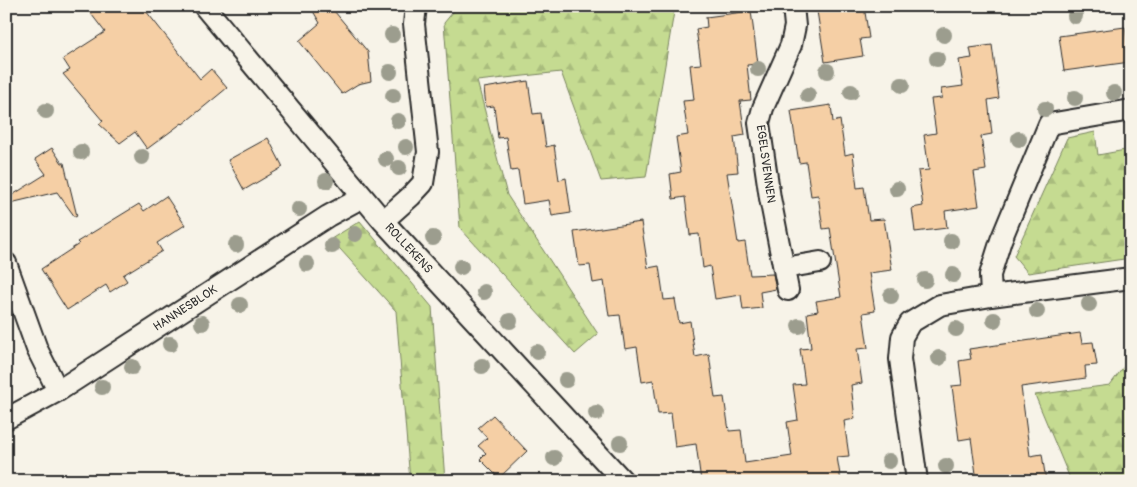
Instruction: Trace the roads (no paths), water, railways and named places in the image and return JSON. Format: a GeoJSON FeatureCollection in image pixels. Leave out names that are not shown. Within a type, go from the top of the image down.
{"type":"FeatureCollection","features":[{"type":"Feature","properties":{"kind":"street","name":"ROLLEKENS"},"geometry":{"type":"LineString","coordinates":[[204,6],[384,221],[623,481]]}},
{"type":"Feature","properties":{"kind":"street"},"geometry":{"type":"LineString","coordinates":[[384,221],[423,183],[428,152],[414,24],[416,6]]}},
{"type":"Feature","properties":{"kind":"street","name":"EGELSVENNEN"},"geometry":{"type":"LineString","coordinates":[[788,290],[770,198],[759,122],[791,45],[796,26],[793,6]]}},
{"type":"Feature","properties":{"kind":"street"},"geometry":{"type":"LineString","coordinates":[[991,296],[990,275],[994,262],[1048,124],[1131,110]]}},
{"type":"Feature","properties":{"kind":"street","name":"HANNESBLOK"},"geometry":{"type":"LineString","coordinates":[[6,419],[58,391],[328,216],[364,197]]}},
{"type":"Feature","properties":{"kind":"street"},"geometry":{"type":"LineString","coordinates":[[784,268],[820,262]]}},
{"type":"Feature","properties":{"kind":"street"},"geometry":{"type":"LineString","coordinates":[[6,263],[37,349],[58,391]]}},
{"type":"Feature","properties":{"kind":"street"},"geometry":{"type":"LineString","coordinates":[[917,481],[900,359],[902,337],[910,323],[940,305],[991,296],[1131,278]]}}]}
